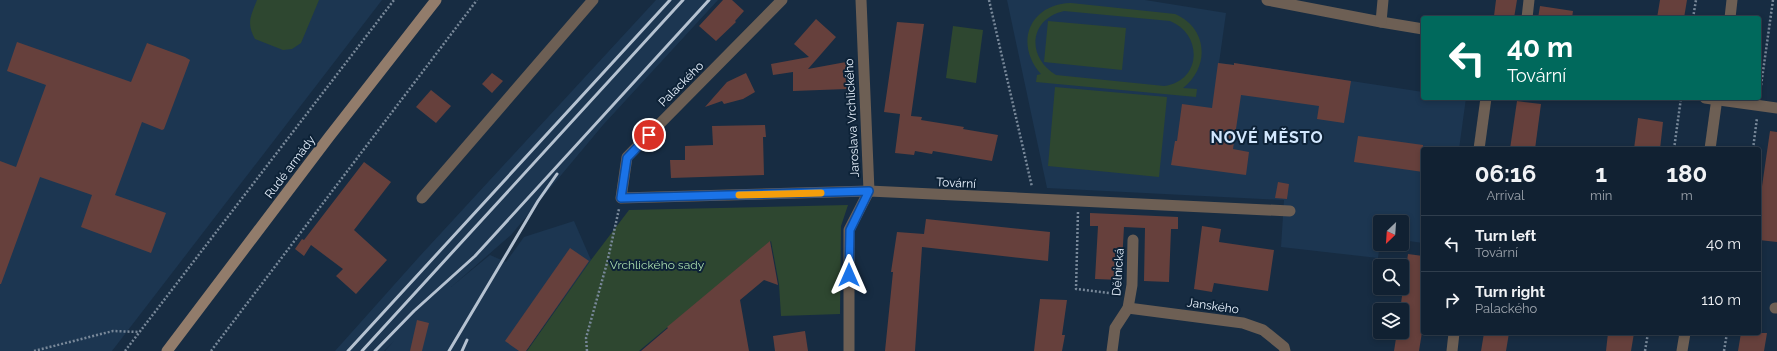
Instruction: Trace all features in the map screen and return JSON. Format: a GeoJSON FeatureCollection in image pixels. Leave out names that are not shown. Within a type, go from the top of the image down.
{"type":"FeatureCollection","features":[{"type":"Feature","properties":{"kind":"main road","name":"Rudé armády"},"geometry":{"type":"LineString","coordinates":[[167,351],[329,137],[436,0]]}},
{"type":"Feature","properties":{"kind":"street"},"geometry":{"type":"LineString","coordinates":[[422,198],[593,0]]}},
{"type":"Feature","properties":{"kind":"street","name":"Palackého"},"geometry":{"type":"LineString","coordinates":[[621,198],[627,158],[782,0]]}},
{"type":"Feature","properties":{"kind":"street","name":"Jaroslava Vrchlického"},"geometry":{"type":"LineString","coordinates":[[849,351],[850,230],[869,191],[861,0]]}},
{"type":"Feature","properties":{"kind":"street"},"geometry":{"type":"LineString","coordinates":[[1267,0],[1288,2],[1381,22],[1421,29]]}},
{"type":"Feature","properties":{"kind":"street"},"geometry":{"type":"LineString","coordinates":[[1381,22],[1383,0]]}},
{"type":"Feature","properties":{"kind":"street"},"geometry":{"type":"LineString","coordinates":[[1527,16],[1529,0]]}},
{"type":"Feature","properties":{"kind":"street"},"geometry":{"type":"LineString","coordinates":[[1730,16],[1732,0]]}},
{"type":"Feature","properties":{"kind":"street"},"geometry":{"type":"LineString","coordinates":[[1479,147],[1486,100]]}},
{"type":"Feature","properties":{"kind":"street"},"geometry":{"type":"LineString","coordinates":[[1710,147],[1717,100]]}},
{"type":"Feature","properties":{"kind":"street"},"geometry":{"type":"LineString","coordinates":[[1723,100],[1777,108]]}},
{"type":"Feature","properties":{"kind":"street","name":"Tovární"},"geometry":{"type":"LineString","coordinates":[[621,198],[869,191],[1290,211]]}},
{"type":"Feature","properties":{"kind":"street","name":"Dělnická"},"geometry":{"type":"LineString","coordinates":[[1112,351],[1116,328],[1128,308],[1132,285],[1133,240]]}},
{"type":"Feature","properties":{"kind":"street","name":"Janského"},"geometry":{"type":"LineString","coordinates":[[1128,308],[1242,323],[1263,330],[1284,347],[1285,351]]}},
{"type":"Feature","properties":{"kind":"street"},"geometry":{"type":"LineString","coordinates":[[1452,351],[1454,335]]}},
{"type":"Feature","properties":{"kind":"street"},"geometry":{"type":"LineString","coordinates":[[1682,351],[1685,335]]}},
{"type":"Feature","properties":{"kind":"path"},"geometry":{"type":"LineString","coordinates":[[125,351],[394,0]]}},
{"type":"Feature","properties":{"kind":"path"},"geometry":{"type":"LineString","coordinates":[[211,351],[477,0]]}},
{"type":"Feature","properties":{"kind":"path"},"geometry":{"type":"LineString","coordinates":[[989,0],[1035,200]]}},
{"type":"Feature","properties":{"kind":"path"},"geometry":{"type":"LineString","coordinates":[[1693,16],[1696,0]]}},
{"type":"Feature","properties":{"kind":"path"},"geometry":{"type":"LineString","coordinates":[[1761,90],[1773,0]]}},
{"type":"Feature","properties":{"kind":"path"},"geometry":{"type":"LineString","coordinates":[[1674,147],[1681,100]]}},
{"type":"Feature","properties":{"kind":"path"},"geometry":{"type":"LineString","coordinates":[[1753,147],[1760,100]]}},
{"type":"Feature","properties":{"kind":"path"},"geometry":{"type":"LineString","coordinates":[[587,351],[586,338],[607,263],[621,198]]}},
{"type":"Feature","properties":{"kind":"path"},"geometry":{"type":"LineString","coordinates":[[1078,202],[1076,289],[1130,296]]}},
{"type":"Feature","properties":{"kind":"path"},"geometry":{"type":"LineString","coordinates":[[34,351],[113,331],[140,332]]}},
{"type":"Feature","properties":{"kind":"path"},"geometry":{"type":"LineString","coordinates":[[1645,351],[1648,335]]}},
{"type":"Feature","properties":{"kind":"path"},"geometry":{"type":"LineString","coordinates":[[1724,351],[1727,335]]}},
{"type":"Feature","properties":{"kind":"shaded area"},"geometry":{"type":"Polygon","coordinates":[[[0,0],[382,0],[112,351],[0,351],[0,0]]]}},
{"type":"Feature","properties":{"kind":"shaded area"},"geometry":{"type":"Polygon","coordinates":[[[656,0],[718,0],[603,125],[511,235],[451,287],[490,255],[506,262],[524,237],[574,221],[591,260],[526,351],[385,351],[394,341],[384,351],[335,351],[419,257],[656,0]]]}},
{"type":"Feature","properties":{"kind":"shaded area"},"geometry":{"type":"Polygon","coordinates":[[[1007,0],[1145,0],[1226,13],[1219,63],[1234,65],[1234,63],[1421,92],[1421,100],[1466,100],[1459,147],[1421,147],[1421,243],[1409,241],[1409,215],[1373,215],[1373,251],[1379,251],[1378,258],[1281,247],[1284,200],[1047,188],[1007,0]]]}},
{"type":"Feature","properties":{"kind":"green space"},"geometry":{"type":"Polygon","coordinates":[[[257,0],[319,0],[301,43],[292,49],[283,50],[255,39],[252,33],[250,20],[257,0]]]}},
{"type":"Feature","properties":{"kind":"green space"},"geometry":{"type":"Polygon","coordinates":[[[1071,3],[1175,14],[1186,20],[1194,29],[1202,48],[1198,70],[1183,88],[1197,89],[1196,97],[1036,82],[1037,75],[1041,74],[1033,62],[1028,50],[1030,28],[1036,18],[1045,10],[1057,5],[1071,3]],[[1064,11],[1052,15],[1038,30],[1036,49],[1040,59],[1046,67],[1056,75],[1164,86],[1177,82],[1186,76],[1191,67],[1194,56],[1193,46],[1188,36],[1181,27],[1170,21],[1064,11]]]}},
{"type":"Feature","properties":{"kind":"green space"},"geometry":{"type":"Polygon","coordinates":[[[1048,21],[1126,28],[1122,70],[1044,62],[1048,21]]]}},
{"type":"Feature","properties":{"kind":"green space"},"geometry":{"type":"Polygon","coordinates":[[[953,26],[983,30],[976,83],[946,78],[953,26]]]}},
{"type":"Feature","properties":{"kind":"green space"},"geometry":{"type":"Polygon","coordinates":[[[1055,87],[1167,97],[1159,177],[1048,166],[1055,87]]]}},
{"type":"Feature","properties":{"kind":"green space","name":"Vrchlického sady"},"geometry":{"type":"Polygon","coordinates":[[[848,205],[841,226],[840,314],[781,316],[779,284],[771,241],[639,351],[527,351],[591,260],[629,210],[848,205]]]}},
{"type":"Feature","properties":{"kind":"building"},"geometry":{"type":"Polygon","coordinates":[[[723,0],[732,0],[744,11],[735,21],[736,22],[716,41],[699,26],[723,0]]]}},
{"type":"Feature","properties":{"kind":"building"},"geometry":{"type":"Polygon","coordinates":[[[1496,0],[1517,0],[1514,16],[1494,16],[1496,0]]]}},
{"type":"Feature","properties":{"kind":"building"},"geometry":{"type":"Polygon","coordinates":[[[1660,0],[1687,0],[1684,16],[1657,16],[1660,0]]]}},
{"type":"Feature","properties":{"kind":"building"},"geometry":{"type":"Polygon","coordinates":[[[1540,6],[1573,11],[1572,16],[1538,16],[1540,6]]]}},
{"type":"Feature","properties":{"kind":"building"},"geometry":{"type":"Polygon","coordinates":[[[816,19],[836,37],[808,69],[846,62],[847,89],[793,91],[793,72],[773,75],[771,64],[809,57],[794,44],[816,19]]]}},
{"type":"Feature","properties":{"kind":"building"},"geometry":{"type":"Polygon","coordinates":[[[897,22],[924,24],[911,116],[922,117],[921,120],[964,127],[963,129],[998,135],[992,161],[933,151],[932,154],[915,151],[914,155],[895,153],[900,114],[884,112],[897,22]]]}},
{"type":"Feature","properties":{"kind":"building"},"geometry":{"type":"Polygon","coordinates":[[[17,42],[131,82],[147,43],[190,60],[164,129],[162,130],[142,122],[115,195],[166,213],[151,253],[81,227],[92,195],[40,177],[0,284],[0,161],[16,167],[46,85],[7,71],[17,42]]]}},
{"type":"Feature","properties":{"kind":"building"},"geometry":{"type":"Polygon","coordinates":[[[1218,63],[1234,65],[1234,63],[1351,81],[1344,123],[1317,119],[1319,106],[1241,95],[1233,149],[1249,152],[1246,175],[1171,165],[1175,141],[1177,141],[1182,104],[1212,108],[1218,63]]]}},
{"type":"Feature","properties":{"kind":"building"},"geometry":{"type":"Polygon","coordinates":[[[492,73],[503,81],[492,93],[482,84],[492,73]]]}},
{"type":"Feature","properties":{"kind":"building"},"geometry":{"type":"Polygon","coordinates":[[[746,73],[755,92],[743,99],[724,104],[722,101],[705,107],[727,82],[746,73]]]}},
{"type":"Feature","properties":{"kind":"building"},"geometry":{"type":"Polygon","coordinates":[[[431,90],[451,106],[436,123],[416,107],[431,90]]]}},
{"type":"Feature","properties":{"kind":"building"},"geometry":{"type":"Polygon","coordinates":[[[1517,101],[1541,104],[1535,147],[1510,147],[1517,101]]]}},
{"type":"Feature","properties":{"kind":"building"},"geometry":{"type":"Polygon","coordinates":[[[1638,118],[1663,122],[1660,147],[1634,147],[1638,118]]]}},
{"type":"Feature","properties":{"kind":"building"},"geometry":{"type":"Polygon","coordinates":[[[765,125],[766,137],[763,137],[764,175],[671,178],[670,160],[685,160],[685,146],[713,145],[712,126],[765,125]]]}},
{"type":"Feature","properties":{"kind":"building"},"geometry":{"type":"Polygon","coordinates":[[[1770,131],[1777,132],[1777,242],[1761,240],[1761,193],[1770,131]]]}},
{"type":"Feature","properties":{"kind":"building"},"geometry":{"type":"Polygon","coordinates":[[[1358,136],[1423,145],[1423,147],[1421,147],[1421,172],[1354,162],[1358,136]]]}},
{"type":"Feature","properties":{"kind":"building"},"geometry":{"type":"Polygon","coordinates":[[[364,162],[391,182],[354,230],[387,260],[356,294],[336,276],[343,269],[311,245],[304,256],[295,249],[302,239],[304,240],[364,162]]]}},
{"type":"Feature","properties":{"kind":"building"},"geometry":{"type":"Polygon","coordinates":[[[1278,182],[1289,184],[1287,199],[1275,198],[1278,182]]]}},
{"type":"Feature","properties":{"kind":"building"},"geometry":{"type":"Polygon","coordinates":[[[1090,213],[1178,217],[1178,229],[1171,229],[1169,282],[1144,281],[1145,228],[1124,227],[1121,280],[1095,279],[1098,226],[1090,226],[1090,213]]]}},
{"type":"Feature","properties":{"kind":"building"},"geometry":{"type":"Polygon","coordinates":[[[926,219],[1050,232],[1048,261],[922,247],[915,351],[885,351],[893,272],[891,272],[897,232],[924,234],[926,219]]]}},
{"type":"Feature","properties":{"kind":"building"},"geometry":{"type":"Polygon","coordinates":[[[1202,226],[1221,229],[1219,242],[1274,250],[1268,291],[1214,283],[1212,292],[1194,289],[1202,226]]]}},
{"type":"Feature","properties":{"kind":"building"},"geometry":{"type":"Polygon","coordinates":[[[770,241],[778,285],[764,280],[740,300],[749,351],[641,351],[668,328],[667,327],[770,241]]]}},
{"type":"Feature","properties":{"kind":"building"},"geometry":{"type":"Polygon","coordinates":[[[570,248],[589,261],[526,351],[519,351],[505,341],[570,248]]]}},
{"type":"Feature","properties":{"kind":"building"},"geometry":{"type":"Polygon","coordinates":[[[1408,254],[1421,256],[1422,335],[1419,351],[1394,351],[1396,339],[1409,339],[1409,303],[1401,303],[1402,295],[1409,295],[1408,254]]]}},
{"type":"Feature","properties":{"kind":"building"},"geometry":{"type":"Polygon","coordinates":[[[1040,299],[1067,300],[1062,335],[1065,335],[1062,351],[1034,351],[1040,299]]]}},
{"type":"Feature","properties":{"kind":"building"},"geometry":{"type":"Polygon","coordinates":[[[417,320],[429,323],[422,351],[410,351],[417,320]]]}},
{"type":"Feature","properties":{"kind":"building"},"geometry":{"type":"Polygon","coordinates":[[[805,331],[808,351],[775,351],[773,336],[805,331]]]}},
{"type":"Feature","properties":{"kind":"building"},"geometry":{"type":"Polygon","coordinates":[[[1761,333],[1767,333],[1764,351],[1738,351],[1741,335],[1761,335],[1761,333]]]}},
{"type":"Feature","properties":{"kind":"building"},"geometry":{"type":"Polygon","coordinates":[[[1484,335],[1509,335],[1506,351],[1481,351],[1484,335]]]}},
{"type":"Feature","properties":{"kind":"building"},"geometry":{"type":"Polygon","coordinates":[[[1608,335],[1634,335],[1631,351],[1606,351],[1608,335]]]}},
{"type":"Feature","properties":{"kind":"railway"},"geometry":{"type":"LineString","coordinates":[[348,351],[670,0]]}},
{"type":"Feature","properties":{"kind":"railway"},"geometry":{"type":"LineString","coordinates":[[362,351],[683,0]]}},
{"type":"Feature","properties":{"kind":"railway"},"geometry":{"type":"LineString","coordinates":[[375,351],[414,311],[475,256],[709,0]]}},
{"type":"Feature","properties":{"kind":"railway"},"geometry":{"type":"LineString","coordinates":[[449,351],[538,201],[557,174]]}},
{"type":"Feature","properties":{"kind":"railway"},"geometry":{"type":"LineString","coordinates":[[462,351],[467,340]]}},
{"type":"Feature","properties":{"kind":"slow traffic"},"geometry":{"type":"LineString","coordinates":[[739,195],[821,193]]}},
{"type":"Feature","properties":{"kind":"district","name":"NOVÉ MĚSTO"},"geometry":{"type":"Point","coordinates":[1267,137]}},
{"type":"Feature","properties":{"kind":"route"},"geometry":{"type":"LineString","coordinates":[[649,135],[627,158],[621,198],[869,191],[850,230],[849,275]]}}]}
